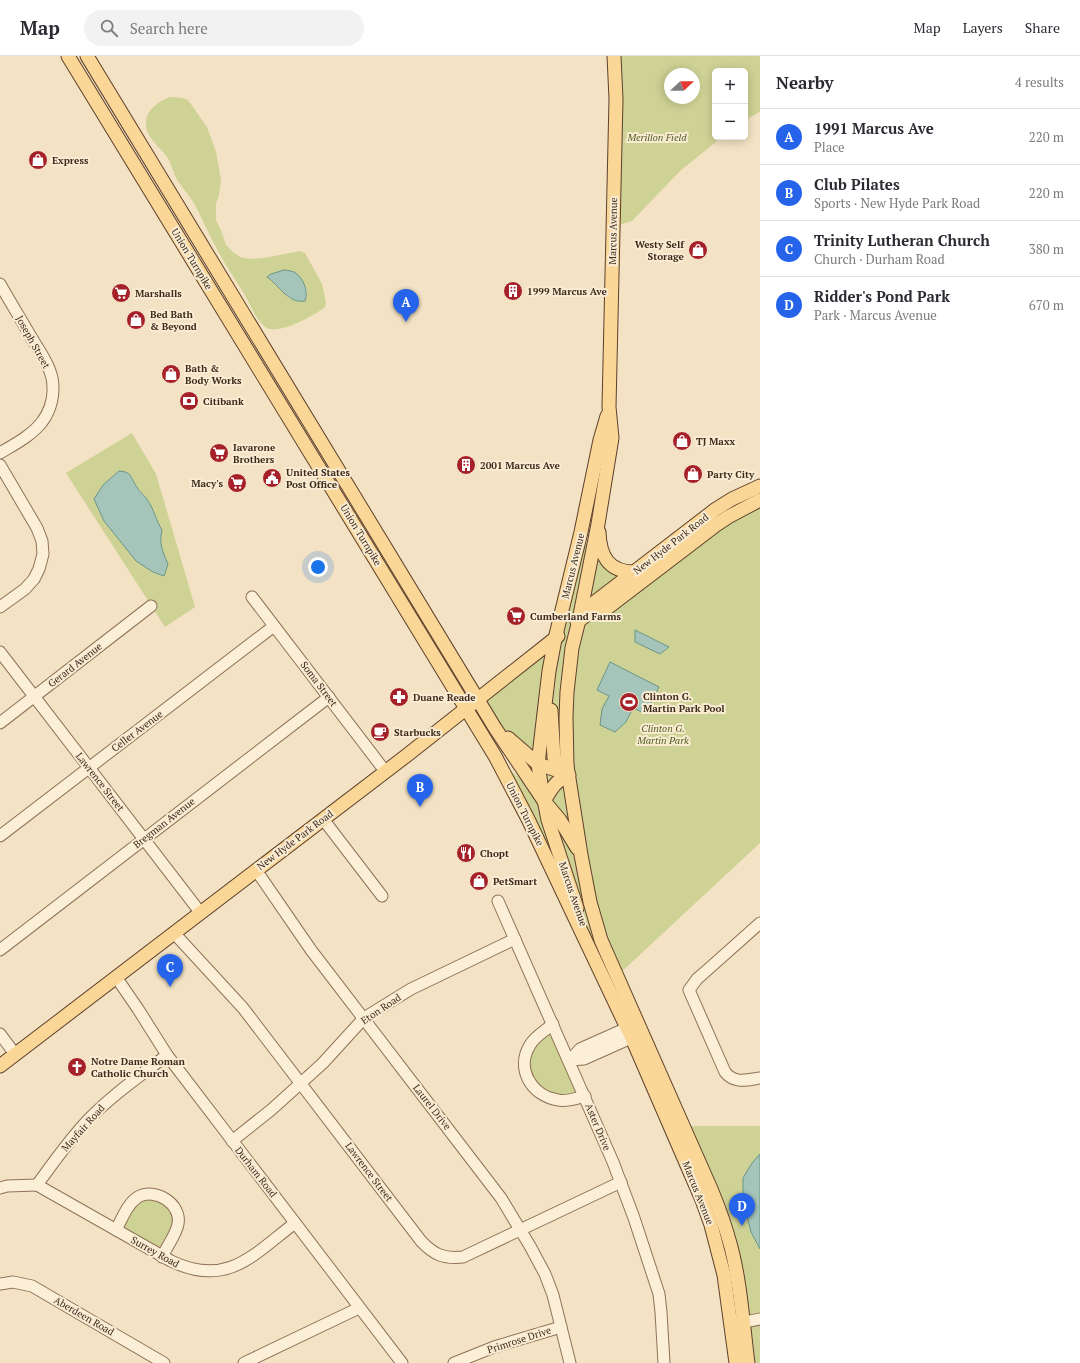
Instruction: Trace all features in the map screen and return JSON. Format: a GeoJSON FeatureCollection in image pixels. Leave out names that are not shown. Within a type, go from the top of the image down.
{"type":"FeatureCollection","features":[{"type":"Feature","properties":{"kind":"main road","name":"Union Turnpike"},"geometry":{"type":"LineString","coordinates":[[68,56],[466,708],[528,819],[633,1031]]}},
{"type":"Feature","properties":{"kind":"main road","name":"Union Turnpike"},"geometry":{"type":"LineString","coordinates":[[87,56],[488,717],[544,801],[560,820],[581,855]]}},
{"type":"Feature","properties":{"kind":"main road","name":"Marcus Avenue"},"geometry":{"type":"LineString","coordinates":[[614,56],[616,99],[610,407],[612,438],[584,616],[572,648],[567,692],[566,742],[568,771],[590,902],[601,940],[633,1031]]}},
{"type":"Feature","properties":{"kind":"main road","name":"Marcus Avenue"},"geometry":{"type":"LineString","coordinates":[[610,407],[600,440],[581,532],[555,639],[549,670],[538,764],[548,820],[580,915],[633,1031],[721,1215],[734,1258],[737,1323],[736,1363]]}},
{"type":"Feature","properties":{"kind":"main road","name":"New Hyde Park Road"},"geometry":{"type":"LineString","coordinates":[[0,1066],[478,699],[584,616],[595,602],[716,509],[732,499],[760,486]]}},
{"type":"Feature","properties":{"kind":"main road","name":"New Hyde Park Road"},"geometry":{"type":"LineString","coordinates":[[584,616],[602,612],[716,525],[760,500]]}},
{"type":"Feature","properties":{"kind":"main road"},"geometry":{"type":"LineString","coordinates":[[598,524],[599,541],[605,558],[611,566],[625,572],[636,572]]}},
{"type":"Feature","properties":{"kind":"main road"},"geometry":{"type":"LineString","coordinates":[[570,577],[571,602],[584,616]]}},
{"type":"Feature","properties":{"kind":"main road"},"geometry":{"type":"LineString","coordinates":[[549,670],[553,755],[556,763],[568,771]]}},
{"type":"Feature","properties":{"kind":"main road"},"geometry":{"type":"LineString","coordinates":[[488,717],[512,742],[538,764],[568,771]]}},
{"type":"Feature","properties":{"kind":"main road"},"geometry":{"type":"LineString","coordinates":[[508,781],[519,781],[544,801],[554,784],[568,771]]}},
{"type":"Feature","properties":{"kind":"main road","name":"Marcus Avenue"},"geometry":{"type":"LineString","coordinates":[[737,1323],[748,1363]]}},
{"type":"Feature","properties":{"kind":"street","name":"Joseph Street"},"geometry":{"type":"LineString","coordinates":[[0,284],[45,362],[52,378],[53,392],[51,405],[41,423],[29,436],[0,453]]}},
{"type":"Feature","properties":{"kind":"street"},"geometry":{"type":"LineString","coordinates":[[255,362],[268,353]]}},
{"type":"Feature","properties":{"kind":"street"},"geometry":{"type":"LineString","coordinates":[[0,465],[37,528],[42,541],[43,554],[39,569],[34,579],[25,589],[0,607]]}},
{"type":"Feature","properties":{"kind":"street","name":"Soma Street"},"geometry":{"type":"LineString","coordinates":[[252,597],[385,771]]}},
{"type":"Feature","properties":{"kind":"street","name":"Gerard Avenue"},"geometry":{"type":"LineString","coordinates":[[0,723],[150,606]]}},
{"type":"Feature","properties":{"kind":"street","name":"Celler Avenue"},"geometry":{"type":"LineString","coordinates":[[0,836],[274,626]]}},
{"type":"Feature","properties":{"kind":"street","name":"Lawrence Street"},"geometry":{"type":"LineString","coordinates":[[0,652],[200,912]]}},
{"type":"Feature","properties":{"kind":"street","name":"Bregman Avenue"},"geometry":{"type":"LineString","coordinates":[[0,950],[329,697]]}},
{"type":"Feature","properties":{"kind":"street"},"geometry":{"type":"LineString","coordinates":[[323,819],[382,896]]}},
{"type":"Feature","properties":{"kind":"street","name":"Laurel Drive"},"geometry":{"type":"LineString","coordinates":[[256,870],[311,950],[501,1198],[521,1230],[545,1274],[553,1295],[570,1363]]}},
{"type":"Feature","properties":{"kind":"street","name":"Aster Drive"},"geometry":{"type":"LineString","coordinates":[[498,901],[570,1060],[621,1182],[634,1218],[659,1294],[664,1363]]}},
{"type":"Feature","properties":{"kind":"street"},"geometry":{"type":"LineString","coordinates":[[760,923],[705,972],[690,990],[725,1072],[729,1077],[735,1080],[742,1081],[760,1078]]}},
{"type":"Feature","properties":{"kind":"street","name":"Lawrence Street"},"geometry":{"type":"LineString","coordinates":[[174,933],[243,1008],[421,1241],[435,1254],[451,1259],[463,1257],[621,1182]]}},
{"type":"Feature","properties":{"kind":"street","name":"Eton Road"},"geometry":{"type":"LineString","coordinates":[[232,1141],[301,1084],[323,1063],[364,1018],[411,989],[515,939]]}},
{"type":"Feature","properties":{"kind":"street","name":"Durham Road"},"geometry":{"type":"LineString","coordinates":[[116,977],[167,1055],[402,1363]]}},
{"type":"Feature","properties":{"kind":"street"},"geometry":{"type":"LineString","coordinates":[[553,1024],[536,1037],[530,1044],[524,1062],[528,1080],[537,1092],[550,1099],[564,1101],[585,1096]]}},
{"type":"Feature","properties":{"kind":"street"},"geometry":{"type":"LineString","coordinates":[[570,1060],[580,1049],[633,1031]]}},
{"type":"Feature","properties":{"kind":"street"},"geometry":{"type":"LineString","coordinates":[[0,1034],[15,1054]]}},
{"type":"Feature","properties":{"kind":"street","name":"Mayfair Road"},"geometry":{"type":"LineString","coordinates":[[37,1185],[88,1120],[111,1098],[167,1055]]}},
{"type":"Feature","properties":{"kind":"street"},"geometry":{"type":"LineString","coordinates":[[0,1188],[7,1186],[37,1185]]}},
{"type":"Feature","properties":{"kind":"street","name":"Surrey Road"},"geometry":{"type":"LineString","coordinates":[[37,1185],[162,1257],[189,1269],[201,1271],[215,1271],[230,1268],[245,1261],[295,1224]]}},
{"type":"Feature","properties":{"kind":"street"},"geometry":{"type":"LineString","coordinates":[[116,1230],[131,1203],[138,1197],[150,1194],[163,1197],[174,1208],[178,1218],[178,1223],[162,1257]]}},
{"type":"Feature","properties":{"kind":"street","name":"Aberdeen Road"},"geometry":{"type":"LineString","coordinates":[[0,1284],[13,1282],[32,1286],[164,1363]]}},
{"type":"Feature","properties":{"kind":"street"},"geometry":{"type":"LineString","coordinates":[[244,1363],[359,1308]]}},
{"type":"Feature","properties":{"kind":"street"},"geometry":{"type":"LineString","coordinates":[[737,1323],[760,1319]]}},
{"type":"Feature","properties":{"kind":"street","name":"Primrose Drive"},"geometry":{"type":"LineString","coordinates":[[454,1363],[494,1347],[561,1327]]}},
{"type":"Feature","properties":{"kind":"green space","name":"Merillon Field"},"geometry":{"type":"Polygon","coordinates":[[[614,56],[760,56],[760,112],[748,118],[748,68],[712,68],[712,140],[718,140],[680,171],[632,221],[613,227],[614,56]]]}},
{"type":"Feature","properties":{"kind":"green space"},"geometry":{"type":"Polygon","coordinates":[[[170,97],[188,100],[207,127],[216,152],[221,180],[216,204],[216,220],[226,245],[240,257],[250,259],[264,258],[300,251],[305,253],[322,284],[326,302],[325,307],[306,319],[288,327],[279,329],[267,328],[257,318],[245,295],[220,255],[192,200],[177,180],[169,160],[148,133],[146,122],[151,109],[170,97]],[[284,270],[271,274],[267,277],[290,299],[307,297],[307,289],[284,270]]]}},
{"type":"Feature","properties":{"kind":"green space"},"geometry":{"type":"Polygon","coordinates":[[[132,433],[156,474],[195,607],[165,627],[66,473],[132,433]],[[132,476],[113,531],[136,561],[153,572],[168,564],[162,547],[162,530],[156,520],[150,503],[136,486],[132,476]]]}},
{"type":"Feature","properties":{"kind":"green space","name":"Clinton G. Martin Park"},"geometry":{"type":"Polygon","coordinates":[[[760,492],[760,843],[617,976],[588,935],[570,895],[495,756],[542,799],[478,699],[555,639],[573,565],[588,542],[584,591],[598,524],[605,558],[625,572],[728,509],[760,492]]]}},
{"type":"Feature","properties":{"kind":"green space"},"geometry":{"type":"Polygon","coordinates":[[[553,1024],[585,1096],[564,1101],[532,1087],[527,1051],[553,1024]]]}},
{"type":"Feature","properties":{"kind":"green space"},"geometry":{"type":"Polygon","coordinates":[[[683,1126],[760,1126],[760,1363],[749,1363],[734,1258],[683,1126]]]}},
{"type":"Feature","properties":{"kind":"green space"},"geometry":{"type":"Polygon","coordinates":[[[155,1194],[178,1218],[162,1257],[116,1230],[131,1203],[155,1194]]]}},
{"type":"Feature","properties":{"kind":"water"},"geometry":{"type":"Polygon","coordinates":[[[284,270],[294,272],[300,277],[306,289],[305,301],[294,300],[289,297],[267,277],[271,274],[284,270]]]}},
{"type":"Feature","properties":{"kind":"water"},"geometry":{"type":"Polygon","coordinates":[[[119,471],[126,472],[130,475],[137,488],[149,501],[162,530],[162,547],[168,564],[164,576],[153,572],[136,561],[104,521],[94,499],[103,485],[119,471]]]}},
{"type":"Feature","properties":{"kind":"water"},"geometry":{"type":"Polygon","coordinates":[[[635,630],[669,647],[660,654],[635,642],[635,630]]]}},
{"type":"Feature","properties":{"kind":"water","name":"Clinton G. Martin Park Pool"},"geometry":{"type":"Polygon","coordinates":[[[610,662],[659,687],[646,714],[633,708],[626,722],[615,732],[600,725],[602,709],[609,696],[597,690],[610,662]]]}},
{"type":"Feature","properties":{"kind":"water"},"geometry":{"type":"Polygon","coordinates":[[[760,1154],[760,1249],[751,1232],[743,1202],[743,1178],[752,1163],[760,1154]]]}},
{"type":"Feature","properties":{"kind":"place","name":"Express"},"geometry":{"type":"Point","coordinates":[38,160]}},
{"type":"Feature","properties":{"kind":"place","name":"Westy Self Storage"},"geometry":{"type":"Point","coordinates":[698,250]}},
{"type":"Feature","properties":{"kind":"place","name":"1999 Marcus Ave"},"geometry":{"type":"Point","coordinates":[513,291]}},
{"type":"Feature","properties":{"kind":"place","name":"Marshalls"},"geometry":{"type":"Point","coordinates":[121,293]}},
{"type":"Feature","properties":{"kind":"place","name":"Bed Bath & Beyond"},"geometry":{"type":"Point","coordinates":[136,320]}},
{"type":"Feature","properties":{"kind":"place","name":"1991 Marcus Ave"},"geometry":{"type":"Point","coordinates":[406,322]}},
{"type":"Feature","properties":{"kind":"place","name":"Bath & Body Works"},"geometry":{"type":"Point","coordinates":[171,374]}},
{"type":"Feature","properties":{"kind":"place","name":"Citibank"},"geometry":{"type":"Point","coordinates":[189,401]}},
{"type":"Feature","properties":{"kind":"place","name":"TJ Maxx"},"geometry":{"type":"Point","coordinates":[682,441]}},
{"type":"Feature","properties":{"kind":"place","name":"Iavarone Brothers"},"geometry":{"type":"Point","coordinates":[219,453]}},
{"type":"Feature","properties":{"kind":"place","name":"2001 Marcus Ave"},"geometry":{"type":"Point","coordinates":[466,465]}},
{"type":"Feature","properties":{"kind":"place","name":"Party City"},"geometry":{"type":"Point","coordinates":[693,474]}},
{"type":"Feature","properties":{"kind":"place","name":"United States Post Office"},"geometry":{"type":"Point","coordinates":[272,478]}},
{"type":"Feature","properties":{"kind":"place","name":"Macy's"},"geometry":{"type":"Point","coordinates":[237,483]}},
{"type":"Feature","properties":{"kind":"place","name":"Cumberland Farms"},"geometry":{"type":"Point","coordinates":[516,616]}},
{"type":"Feature","properties":{"kind":"place","name":"Duane Reade"},"geometry":{"type":"Point","coordinates":[399,697]}},
{"type":"Feature","properties":{"kind":"place","name":"Clinton G. Martin Park Pool"},"geometry":{"type":"Point","coordinates":[629,702]}},
{"type":"Feature","properties":{"kind":"place","name":"Starbucks"},"geometry":{"type":"Point","coordinates":[380,732]}},
{"type":"Feature","properties":{"kind":"place","name":"Club Pilates"},"geometry":{"type":"Point","coordinates":[420,807]}},
{"type":"Feature","properties":{"kind":"place","name":"Chopt"},"geometry":{"type":"Point","coordinates":[466,853]}},
{"type":"Feature","properties":{"kind":"place","name":"PetSmart"},"geometry":{"type":"Point","coordinates":[479,881]}},
{"type":"Feature","properties":{"kind":"place","name":"Trinity Lutheran Church"},"geometry":{"type":"Point","coordinates":[170,987]}},
{"type":"Feature","properties":{"kind":"place","name":"Notre Dame Roman Catholic Church"},"geometry":{"type":"Point","coordinates":[77,1067]}},
{"type":"Feature","properties":{"kind":"place","name":"Ridder's Pond Park"},"geometry":{"type":"Point","coordinates":[742,1226]}}]}
